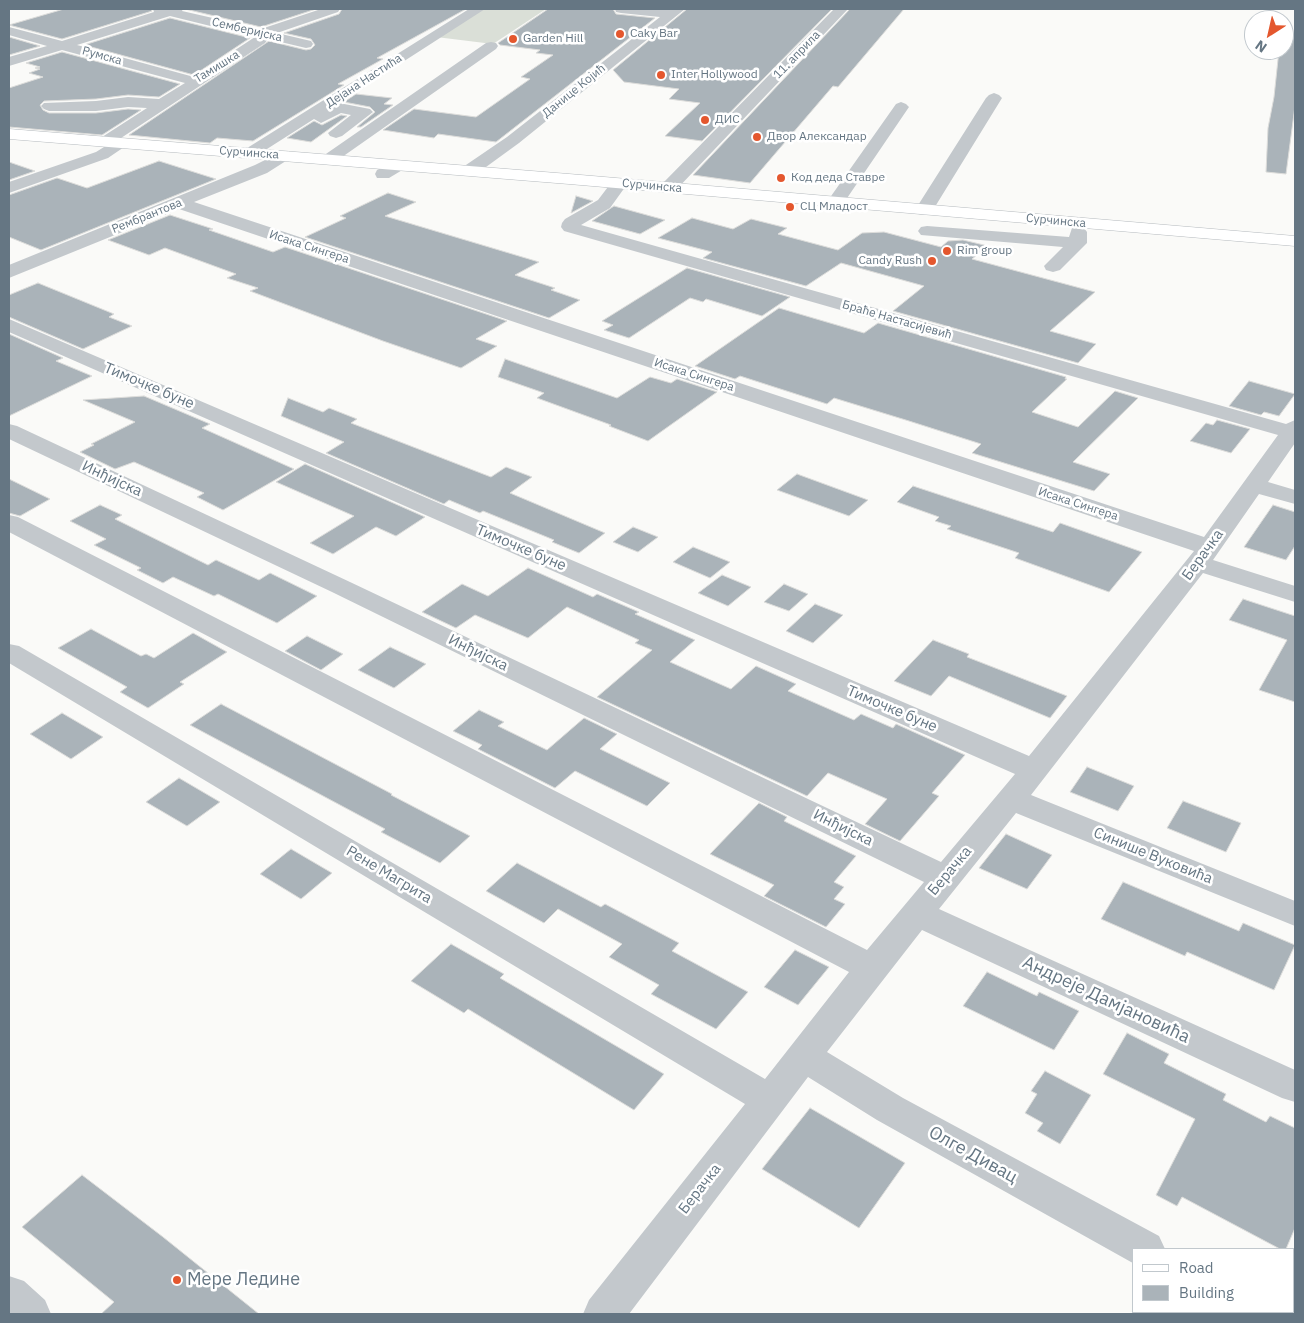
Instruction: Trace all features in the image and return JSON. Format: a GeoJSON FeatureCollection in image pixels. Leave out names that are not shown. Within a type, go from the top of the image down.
{"type":"FeatureCollection","features":[{"type":"Feature","properties":{"kind":"main road","name":"Сурчинска"},"geometry":{"type":"LineString","coordinates":[[9,134],[669,187],[835,203],[1295,241]]}},
{"type":"Feature","properties":{"kind":"street","name":"Тамишка"},"geometry":{"type":"LineString","coordinates":[[104,142],[194,81],[260,40],[263,36],[260,34],[332,9]]}},
{"type":"Feature","properties":{"kind":"street","name":"Дејана Настића"},"geometry":{"type":"LineString","coordinates":[[257,154],[478,9]]}},
{"type":"Feature","properties":{"kind":"street"},"geometry":{"type":"LineString","coordinates":[[621,9],[675,12]]}},
{"type":"Feature","properties":{"kind":"street","name":"11. априла"},"geometry":{"type":"LineString","coordinates":[[669,187],[842,9]]}},
{"type":"Feature","properties":{"kind":"street","name":"Семберијска"},"geometry":{"type":"LineString","coordinates":[[168,10],[306,44]]}},
{"type":"Feature","properties":{"kind":"street"},"geometry":{"type":"LineString","coordinates":[[9,62],[168,10]]}},
{"type":"Feature","properties":{"kind":"street","name":"Данице Којић"},"geometry":{"type":"LineString","coordinates":[[469,171],[513,140],[675,12]]}},
{"type":"Feature","properties":{"kind":"street","name":"Румска"},"geometry":{"type":"LineString","coordinates":[[9,31],[194,81]]}},
{"type":"Feature","properties":{"kind":"street"},"geometry":{"type":"LineString","coordinates":[[323,159],[491,46]]}},
{"type":"Feature","properties":{"kind":"street"},"geometry":{"type":"LineString","coordinates":[[994,98],[930,211],[922,237],[1078,243]]}},
{"type":"Feature","properties":{"kind":"street"},"geometry":{"type":"LineString","coordinates":[[49,106],[96,106],[128,102],[160,104]]}},
{"type":"Feature","properties":{"kind":"street"},"geometry":{"type":"LineString","coordinates":[[835,203],[901,107]]}},
{"type":"Feature","properties":{"kind":"street"},"geometry":{"type":"LineString","coordinates":[[257,154],[333,110],[344,108],[365,112],[336,132],[334,136],[336,145],[323,159]]}},
{"type":"Feature","properties":{"kind":"street"},"geometry":{"type":"LineString","coordinates":[[9,188],[102,154],[122,143]]}},
{"type":"Feature","properties":{"kind":"street","name":"Рембрантова"},"geometry":{"type":"LineString","coordinates":[[9,272],[262,169],[283,156]]}},
{"type":"Feature","properties":{"kind":"street"},"geometry":{"type":"LineString","coordinates":[[384,174],[398,165]]}},
{"type":"Feature","properties":{"kind":"street","name":"Браће Настасијевић"},"geometry":{"type":"LineString","coordinates":[[620,183],[604,204],[571,223],[570,227],[1293,430]]}},
{"type":"Feature","properties":{"kind":"street","name":"Исака Сингера"},"geometry":{"type":"LineString","coordinates":[[179,203],[1203,555],[1295,594]]}},
{"type":"Feature","properties":{"kind":"street"},"geometry":{"type":"LineString","coordinates":[[1053,266],[1078,243],[1078,223]]}},
{"type":"Feature","properties":{"kind":"street","name":"Тимочке буне"},"geometry":{"type":"LineString","coordinates":[[9,325],[1033,770]]}},
{"type":"Feature","properties":{"kind":"street","name":"Берачка"},"geometry":{"type":"LineString","coordinates":[[604,1314],[769,1100],[805,1057],[872,968],[1010,799],[1203,555],[1293,430]]}},
{"type":"Feature","properties":{"kind":"street","name":"Инђијска"},"geometry":{"type":"LineString","coordinates":[[9,431],[341,587],[945,878]]}},
{"type":"Feature","properties":{"kind":"street"},"geometry":{"type":"LineString","coordinates":[[1254,485],[1295,497]]}},
{"type":"Feature","properties":{"kind":"street"},"geometry":{"type":"LineString","coordinates":[[9,522],[872,968]]}},
{"type":"Feature","properties":{"kind":"street","name":"Рене Магрита"},"geometry":{"type":"LineString","coordinates":[[9,652],[769,1100]]}},
{"type":"Feature","properties":{"kind":"street","name":"Синише Вуковића"},"geometry":{"type":"LineString","coordinates":[[1010,799],[1295,914]]}},
{"type":"Feature","properties":{"kind":"street","name":"Андреје Дамјановића"},"geometry":{"type":"LineString","coordinates":[[916,913],[1295,1087]]}},
{"type":"Feature","properties":{"kind":"street","name":"Олге Дивац"},"geometry":{"type":"LineString","coordinates":[[805,1057],[898,1114],[1143,1248]]}},
{"type":"Feature","properties":{"kind":"street"},"geometry":{"type":"LineString","coordinates":[[9,1295],[30,1314]]}},
{"type":"Feature","properties":{"kind":"shaded area"},"geometry":{"type":"Polygon","coordinates":[[[482,9],[546,9],[493,44],[436,37],[482,9]]]}},
{"type":"Feature","properties":{"kind":"building"},"geometry":{"type":"Polygon","coordinates":[[[64,9],[151,9],[152,11],[62,39],[9,25],[64,9]]]}},
{"type":"Feature","properties":{"kind":"building"},"geometry":{"type":"Polygon","coordinates":[[[185,9],[316,9],[261,27],[185,9]]]}},
{"type":"Feature","properties":{"kind":"building"},"geometry":{"type":"Polygon","coordinates":[[[342,9],[466,9],[377,58],[383,59],[338,84],[344,85],[253,141],[217,138],[210,143],[129,135],[269,41],[306,50],[311,49],[315,45],[311,39],[284,33],[339,14],[342,9]]]}},
{"type":"Feature","properties":{"kind":"building"},"geometry":{"type":"Polygon","coordinates":[[[548,9],[613,9],[616,14],[655,18],[496,142],[438,134],[434,138],[383,130],[414,109],[476,117],[530,79],[521,77],[553,55],[536,53],[540,50],[500,45],[498,43],[548,9]]]}},
{"type":"Feature","properties":{"kind":"building"},"geometry":{"type":"Polygon","coordinates":[[[687,9],[832,9],[702,141],[665,136],[700,103],[669,99],[679,89],[624,82],[613,70],[687,9]]]}},
{"type":"Feature","properties":{"kind":"building"},"geometry":{"type":"Polygon","coordinates":[[[850,9],[904,9],[838,87],[833,86],[750,183],[693,175],[850,9]]]}},
{"type":"Feature","properties":{"kind":"building"},"geometry":{"type":"Polygon","coordinates":[[[170,18],[250,38],[194,75],[84,45],[170,18]]]}},
{"type":"Feature","properties":{"kind":"building"},"geometry":{"type":"Polygon","coordinates":[[[1295,35],[1295,106],[1286,174],[1266,172],[1268,128],[1278,60],[1294,60],[1295,35]]]}},
{"type":"Feature","properties":{"kind":"building"},"geometry":{"type":"Polygon","coordinates":[[[9,37],[40,46],[9,55],[9,37]]]}},
{"type":"Feature","properties":{"kind":"building"},"geometry":{"type":"Polygon","coordinates":[[[62,52],[180,84],[159,97],[128,95],[96,99],[44,101],[40,105],[43,110],[49,113],[96,113],[128,109],[141,110],[102,135],[9,127],[9,88],[43,77],[29,73],[40,69],[35,68],[40,67],[26,63],[62,52]]]}},
{"type":"Feature","properties":{"kind":"building"},"geometry":{"type":"Polygon","coordinates":[[[356,94],[392,98],[384,104],[393,105],[361,127],[357,127],[375,112],[370,107],[344,102],[356,94]]]}},
{"type":"Feature","properties":{"kind":"building"},"geometry":{"type":"Polygon","coordinates":[[[341,115],[347,116],[311,142],[287,138],[314,121],[322,125],[341,115]]]}},
{"type":"Feature","properties":{"kind":"building"},"geometry":{"type":"Polygon","coordinates":[[[159,161],[216,179],[41,250],[9,237],[9,195],[57,178],[87,188],[159,161]]]}},
{"type":"Feature","properties":{"kind":"building"},"geometry":{"type":"Polygon","coordinates":[[[9,162],[35,171],[9,180],[9,162]]]}},
{"type":"Feature","properties":{"kind":"building"},"geometry":{"type":"Polygon","coordinates":[[[388,193],[416,202],[385,216],[539,262],[515,275],[555,288],[551,290],[580,300],[549,318],[305,237],[346,218],[340,216],[388,193]]]}},
{"type":"Feature","properties":{"kind":"building"},"geometry":{"type":"Polygon","coordinates":[[[576,196],[593,201],[571,213],[576,196]]]}},
{"type":"Feature","properties":{"kind":"building"},"geometry":{"type":"Polygon","coordinates":[[[614,206],[665,220],[640,234],[592,221],[614,206]]]}},
{"type":"Feature","properties":{"kind":"building"},"geometry":{"type":"Polygon","coordinates":[[[170,215],[273,252],[285,247],[507,321],[476,339],[497,346],[461,368],[250,291],[258,288],[227,278],[236,274],[165,248],[149,255],[108,240],[170,215]]]}},
{"type":"Feature","properties":{"kind":"building"},"geometry":{"type":"Polygon","coordinates":[[[692,218],[733,229],[751,219],[787,228],[778,234],[838,250],[862,233],[884,232],[941,247],[948,241],[963,240],[988,246],[972,259],[1095,292],[1050,331],[1096,344],[1078,363],[893,311],[924,286],[841,263],[806,286],[703,258],[712,252],[658,238],[692,218]]]}},
{"type":"Feature","properties":{"kind":"building"},"geometry":{"type":"Polygon","coordinates":[[[687,268],[790,297],[762,316],[706,299],[703,302],[690,298],[629,338],[604,330],[613,325],[602,321],[687,268]]]}},
{"type":"Feature","properties":{"kind":"building"},"geometry":{"type":"Polygon","coordinates":[[[38,283],[114,314],[109,317],[132,326],[83,349],[9,317],[9,295],[38,283]]]}},
{"type":"Feature","properties":{"kind":"building"},"geometry":{"type":"Polygon","coordinates":[[[779,308],[864,333],[878,323],[1066,377],[1065,379],[1067,379],[1032,412],[1078,427],[1115,391],[1138,398],[1073,462],[1110,474],[1094,491],[972,453],[981,444],[909,421],[834,398],[827,404],[740,376],[735,379],[695,366],[779,308]]]}},
{"type":"Feature","properties":{"kind":"building"},"geometry":{"type":"Polygon","coordinates":[[[9,334],[63,358],[56,361],[92,376],[9,416],[9,334]]]}},
{"type":"Feature","properties":{"kind":"building"},"geometry":{"type":"Polygon","coordinates":[[[505,359],[617,398],[650,377],[671,383],[677,379],[717,392],[648,441],[609,426],[611,425],[537,398],[544,393],[498,377],[505,359]]]}},
{"type":"Feature","properties":{"kind":"building"},"geometry":{"type":"Polygon","coordinates":[[[1249,381],[1295,394],[1279,416],[1264,412],[1261,415],[1229,406],[1249,381]]]}},
{"type":"Feature","properties":{"kind":"building"},"geometry":{"type":"Polygon","coordinates":[[[144,396],[210,424],[202,428],[294,469],[223,510],[197,497],[204,493],[134,462],[115,469],[80,452],[94,445],[91,444],[135,422],[83,400],[144,396]]]}},
{"type":"Feature","properties":{"kind":"building"},"geometry":{"type":"Polygon","coordinates":[[[288,398],[323,412],[329,408],[357,419],[351,423],[491,477],[506,467],[532,477],[510,493],[605,533],[579,553],[552,542],[554,540],[483,511],[480,513],[449,500],[444,504],[326,453],[344,442],[281,416],[288,398]]]}},
{"type":"Feature","properties":{"kind":"building"},"geometry":{"type":"Polygon","coordinates":[[[1217,420],[1250,429],[1231,453],[1190,441],[1206,423],[1213,425],[1217,420]]]}},
{"type":"Feature","properties":{"kind":"building"},"geometry":{"type":"Polygon","coordinates":[[[305,464],[425,517],[396,536],[376,527],[333,554],[310,543],[354,516],[276,482],[305,464]]]}},
{"type":"Feature","properties":{"kind":"building"},"geometry":{"type":"Polygon","coordinates":[[[797,474],[868,500],[849,516],[777,490],[797,474]]]}},
{"type":"Feature","properties":{"kind":"building"},"geometry":{"type":"Polygon","coordinates":[[[9,479],[50,499],[20,516],[9,513],[9,479]]]}},
{"type":"Feature","properties":{"kind":"building"},"geometry":{"type":"Polygon","coordinates":[[[913,486],[1053,532],[1060,523],[1142,552],[1109,592],[1015,558],[1019,553],[947,529],[951,526],[935,521],[939,517],[897,502],[913,486]]]}},
{"type":"Feature","properties":{"kind":"building"},"geometry":{"type":"Polygon","coordinates":[[[100,505],[122,515],[115,519],[208,565],[216,560],[259,580],[270,573],[317,596],[277,623],[218,594],[214,596],[173,577],[163,583],[137,570],[141,568],[94,545],[106,539],[70,521],[100,505]]]}},
{"type":"Feature","properties":{"kind":"building"},"geometry":{"type":"Polygon","coordinates":[[[1273,505],[1295,512],[1295,546],[1286,560],[1244,547],[1273,505]]]}},
{"type":"Feature","properties":{"kind":"building"},"geometry":{"type":"Polygon","coordinates":[[[633,527],[658,537],[638,552],[613,542],[633,527]]]}},
{"type":"Feature","properties":{"kind":"building"},"geometry":{"type":"Polygon","coordinates":[[[693,547],[730,562],[710,578],[673,562],[693,547]]]}},
{"type":"Feature","properties":{"kind":"building"},"geometry":{"type":"Polygon","coordinates":[[[528,568],[593,597],[597,594],[639,612],[635,614],[695,640],[670,662],[731,689],[756,666],[796,684],[788,691],[854,720],[861,714],[893,728],[896,724],[965,755],[932,793],[939,796],[900,841],[865,824],[887,799],[828,773],[807,796],[597,697],[652,650],[635,643],[639,640],[567,607],[528,638],[475,615],[456,628],[422,612],[462,584],[488,596],[528,568]]]}},
{"type":"Feature","properties":{"kind":"building"},"geometry":{"type":"Polygon","coordinates":[[[722,575],[751,587],[728,606],[698,593],[722,575]]]}},
{"type":"Feature","properties":{"kind":"building"},"geometry":{"type":"Polygon","coordinates":[[[784,584],[808,594],[789,611],[764,602],[784,584]]]}},
{"type":"Feature","properties":{"kind":"building"},"geometry":{"type":"Polygon","coordinates":[[[1243,599],[1295,616],[1295,702],[1259,690],[1287,640],[1229,620],[1243,599]]]}},
{"type":"Feature","properties":{"kind":"building"},"geometry":{"type":"Polygon","coordinates":[[[815,604],[843,615],[813,643],[786,631],[815,604]]]}},
{"type":"Feature","properties":{"kind":"building"},"geometry":{"type":"Polygon","coordinates":[[[91,629],[141,656],[146,654],[154,658],[193,633],[227,652],[180,682],[184,684],[148,708],[120,692],[127,687],[58,648],[91,629]]]}},
{"type":"Feature","properties":{"kind":"building"},"geometry":{"type":"Polygon","coordinates":[[[307,636],[343,654],[321,670],[285,651],[307,636]]]}},
{"type":"Feature","properties":{"kind":"building"},"geometry":{"type":"Polygon","coordinates":[[[933,640],[969,654],[967,657],[1067,696],[1050,718],[949,676],[931,696],[894,681],[933,640]]]}},
{"type":"Feature","properties":{"kind":"building"},"geometry":{"type":"Polygon","coordinates":[[[390,647],[426,664],[394,688],[358,670],[390,647]]]}},
{"type":"Feature","properties":{"kind":"building"},"geometry":{"type":"Polygon","coordinates":[[[221,704],[470,836],[440,863],[381,832],[385,829],[190,725],[221,704]]]}},
{"type":"Feature","properties":{"kind":"building"},"geometry":{"type":"Polygon","coordinates":[[[479,710],[504,722],[498,726],[547,750],[584,718],[617,734],[600,749],[670,783],[647,806],[575,771],[555,788],[478,749],[482,745],[453,731],[479,710]]]}},
{"type":"Feature","properties":{"kind":"building"},"geometry":{"type":"Polygon","coordinates":[[[62,713],[103,737],[71,759],[30,734],[62,713]]]}},
{"type":"Feature","properties":{"kind":"building"},"geometry":{"type":"Polygon","coordinates":[[[1087,767],[1134,786],[1118,811],[1070,792],[1087,767]]]}},
{"type":"Feature","properties":{"kind":"building"},"geometry":{"type":"Polygon","coordinates":[[[179,778],[220,802],[187,826],[146,802],[179,778]]]}},
{"type":"Feature","properties":{"kind":"building"},"geometry":{"type":"Polygon","coordinates":[[[1183,801],[1241,823],[1226,852],[1167,828],[1183,801]]]}},
{"type":"Feature","properties":{"kind":"building"},"geometry":{"type":"Polygon","coordinates":[[[759,803],[787,817],[784,821],[856,856],[834,882],[844,887],[834,899],[845,904],[826,927],[764,896],[774,885],[710,854],[759,803]]]}},
{"type":"Feature","properties":{"kind":"building"},"geometry":{"type":"Polygon","coordinates":[[[1006,834],[1052,855],[1027,889],[979,868],[1006,834]]]}},
{"type":"Feature","properties":{"kind":"building"},"geometry":{"type":"Polygon","coordinates":[[[291,849],[332,873],[301,899],[260,874],[291,849]]]}},
{"type":"Feature","properties":{"kind":"building"},"geometry":{"type":"Polygon","coordinates":[[[517,863],[601,907],[605,904],[679,943],[672,951],[748,992],[716,1029],[651,994],[659,985],[609,957],[622,944],[558,909],[544,923],[486,891],[517,863]]]}},
{"type":"Feature","properties":{"kind":"building"},"geometry":{"type":"Polygon","coordinates":[[[1123,882],[1239,931],[1243,923],[1295,945],[1274,990],[1187,952],[1185,956],[1101,919],[1123,882]]]}},
{"type":"Feature","properties":{"kind":"building"},"geometry":{"type":"Polygon","coordinates":[[[451,944],[504,974],[500,978],[664,1074],[634,1110],[468,1009],[464,1013],[411,981],[451,944]]]}},
{"type":"Feature","properties":{"kind":"building"},"geometry":{"type":"Polygon","coordinates":[[[795,950],[829,967],[798,1005],[764,987],[795,950]]]}},
{"type":"Feature","properties":{"kind":"building"},"geometry":{"type":"Polygon","coordinates":[[[987,972],[1037,996],[1039,992],[1079,1011],[1054,1050],[963,1006],[987,972]]]}},
{"type":"Feature","properties":{"kind":"building"},"geometry":{"type":"Polygon","coordinates":[[[1127,1033],[1169,1054],[1164,1063],[1226,1094],[1223,1100],[1266,1122],[1270,1116],[1295,1128],[1295,1228],[1286,1248],[1278,1248],[1182,1197],[1177,1206],[1156,1195],[1195,1119],[1103,1074],[1127,1033]]]}},
{"type":"Feature","properties":{"kind":"building"},"geometry":{"type":"Polygon","coordinates":[[[1045,1071],[1091,1095],[1060,1144],[1037,1131],[1043,1123],[1025,1113],[1037,1094],[1031,1091],[1045,1071]]]}},
{"type":"Feature","properties":{"kind":"building"},"geometry":{"type":"Polygon","coordinates":[[[810,1108],[905,1163],[859,1228],[762,1169],[810,1108]]]}},
{"type":"Feature","properties":{"kind":"building"},"geometry":{"type":"Polygon","coordinates":[[[82,1175],[259,1314],[101,1314],[114,1302],[22,1227],[82,1175]]]}},
{"type":"Feature","properties":{"kind":"place","name":"Caky Bar"},"geometry":{"type":"Point","coordinates":[620,34]}},
{"type":"Feature","properties":{"kind":"place","name":"Garden Hill"},"geometry":{"type":"Point","coordinates":[513,39]}},
{"type":"Feature","properties":{"kind":"place","name":"Inter Hollywood"},"geometry":{"type":"Point","coordinates":[661,75]}},
{"type":"Feature","properties":{"kind":"place","name":"ДИС"},"geometry":{"type":"Point","coordinates":[705,120]}},
{"type":"Feature","properties":{"kind":"place","name":"Двор Александар"},"geometry":{"type":"Point","coordinates":[757,137]}},
{"type":"Feature","properties":{"kind":"place","name":"Код деда Ставре"},"geometry":{"type":"Point","coordinates":[781,178]}},
{"type":"Feature","properties":{"kind":"place","name":"СЦ Младост"},"geometry":{"type":"Point","coordinates":[790,207]}},
{"type":"Feature","properties":{"kind":"place","name":"Rim group"},"geometry":{"type":"Point","coordinates":[947,251]}},
{"type":"Feature","properties":{"kind":"place","name":"Candy Rush"},"geometry":{"type":"Point","coordinates":[932,261]}},
{"type":"Feature","properties":{"kind":"place","name":"Мере Ледине"},"geometry":{"type":"Point","coordinates":[177,1280]}}]}
